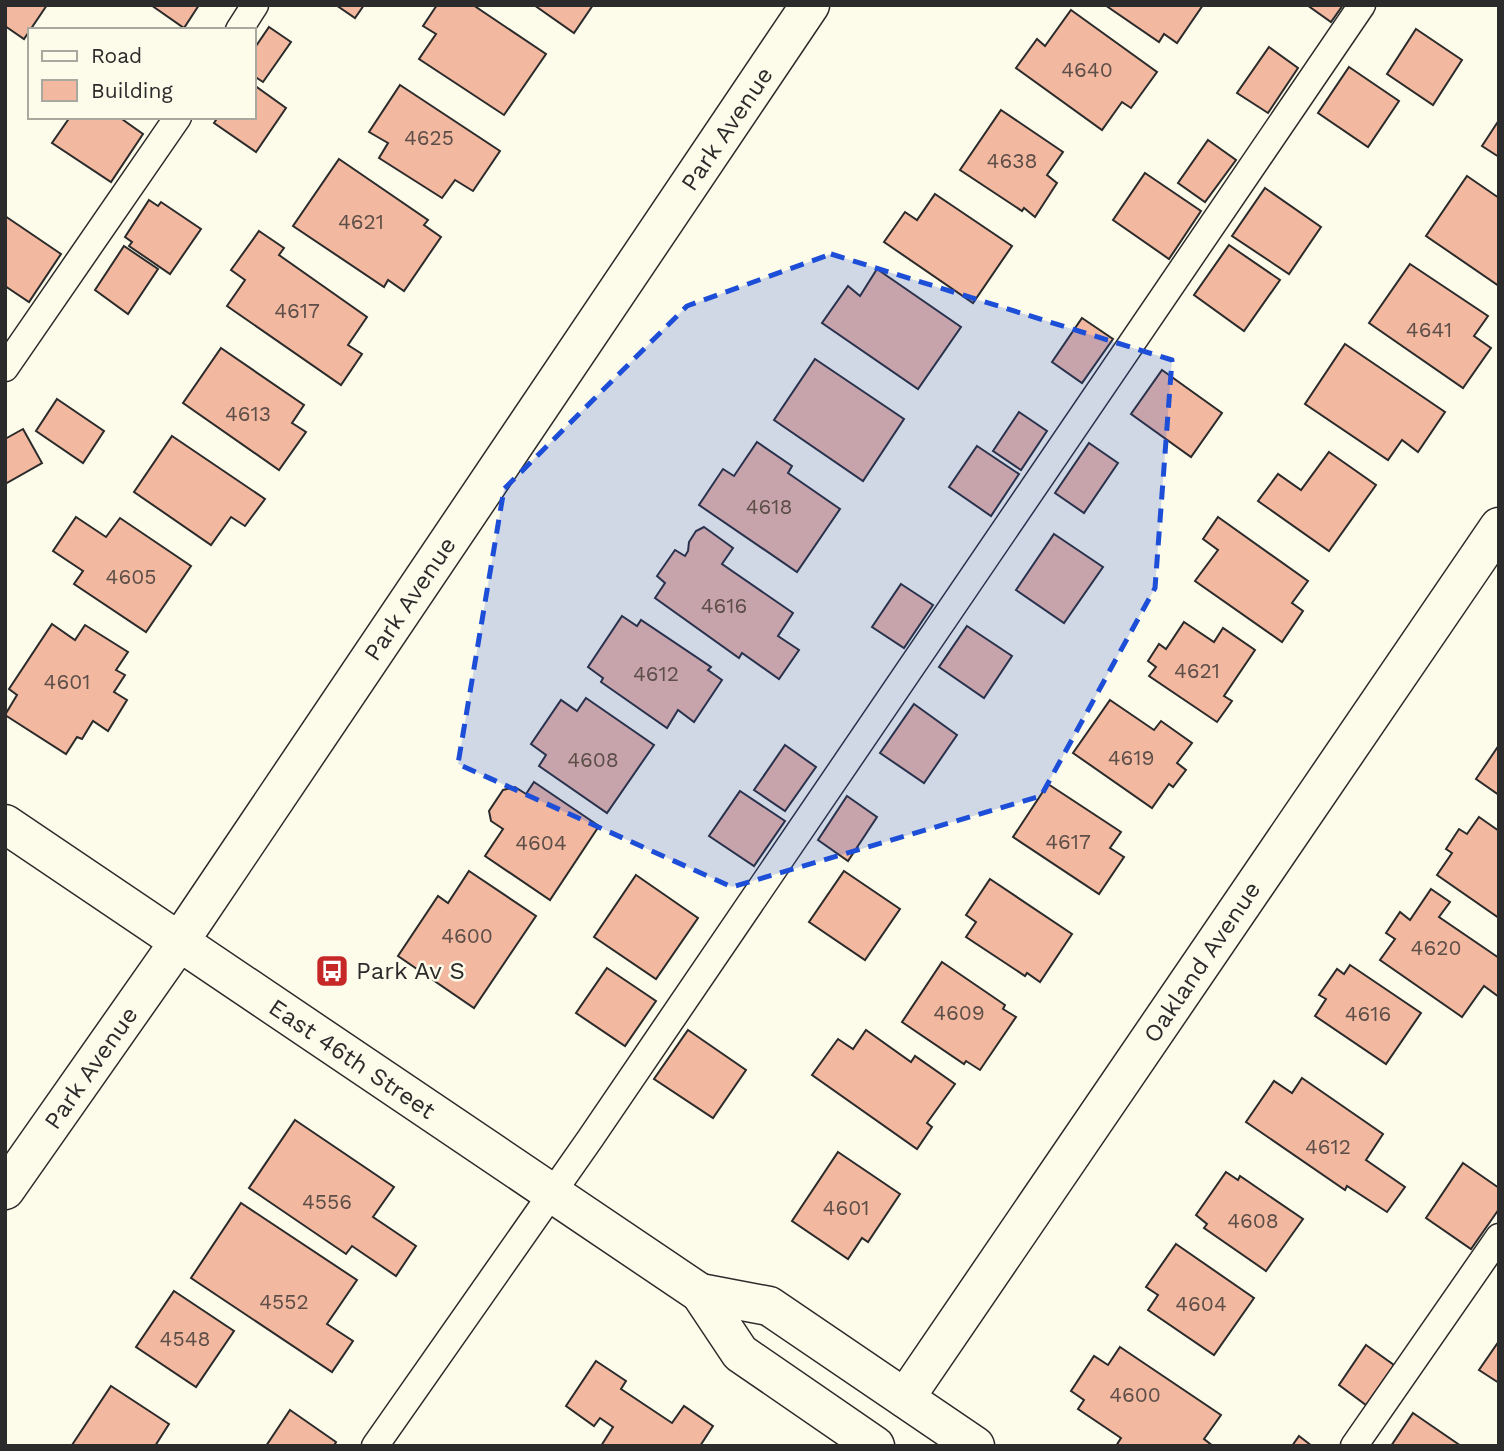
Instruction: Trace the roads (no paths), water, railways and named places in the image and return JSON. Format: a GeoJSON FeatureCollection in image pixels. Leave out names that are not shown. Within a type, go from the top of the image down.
{"type":"FeatureCollection","features":[{"type":"Feature","properties":{"kind":"street","name":"Park Avenue"},"geometry":{"type":"LineString","coordinates":[[5,1190],[179,942],[810,5]]}},
{"type":"Feature","properties":{"kind":"street","name":"Oakland Avenue"},"geometry":{"type":"LineString","coordinates":[[905,1398],[1499,527]]}},
{"type":"Feature","properties":{"kind":"street","name":"East 46th Street"},"geometry":{"type":"LineString","coordinates":[[5,824],[700,1293],[740,1353],[874,1445]]}},
{"type":"Feature","properties":{"kind":"street","name":"East 46th Street"},"geometry":{"type":"LineString","coordinates":[[700,1293],[769,1306],[975,1446]]}},
{"type":"Feature","properties":{"kind":"lane"},"geometry":{"type":"LineString","coordinates":[[240,28],[256,5]]}},
{"type":"Feature","properties":{"kind":"lane"},"geometry":{"type":"LineString","coordinates":[[375,1446],[552,1194],[1362,5]]}},
{"type":"Feature","properties":{"kind":"lane"},"geometry":{"type":"LineString","coordinates":[[5,368],[177,119]]}},
{"type":"Feature","properties":{"kind":"lane"},"geometry":{"type":"LineString","coordinates":[[1354,1446],[1499,1237]]}},
{"type":"Feature","properties":{"kind":"place","name":"Park Av S"},"geometry":{"type":"Point","coordinates":[332,971]}}]}
